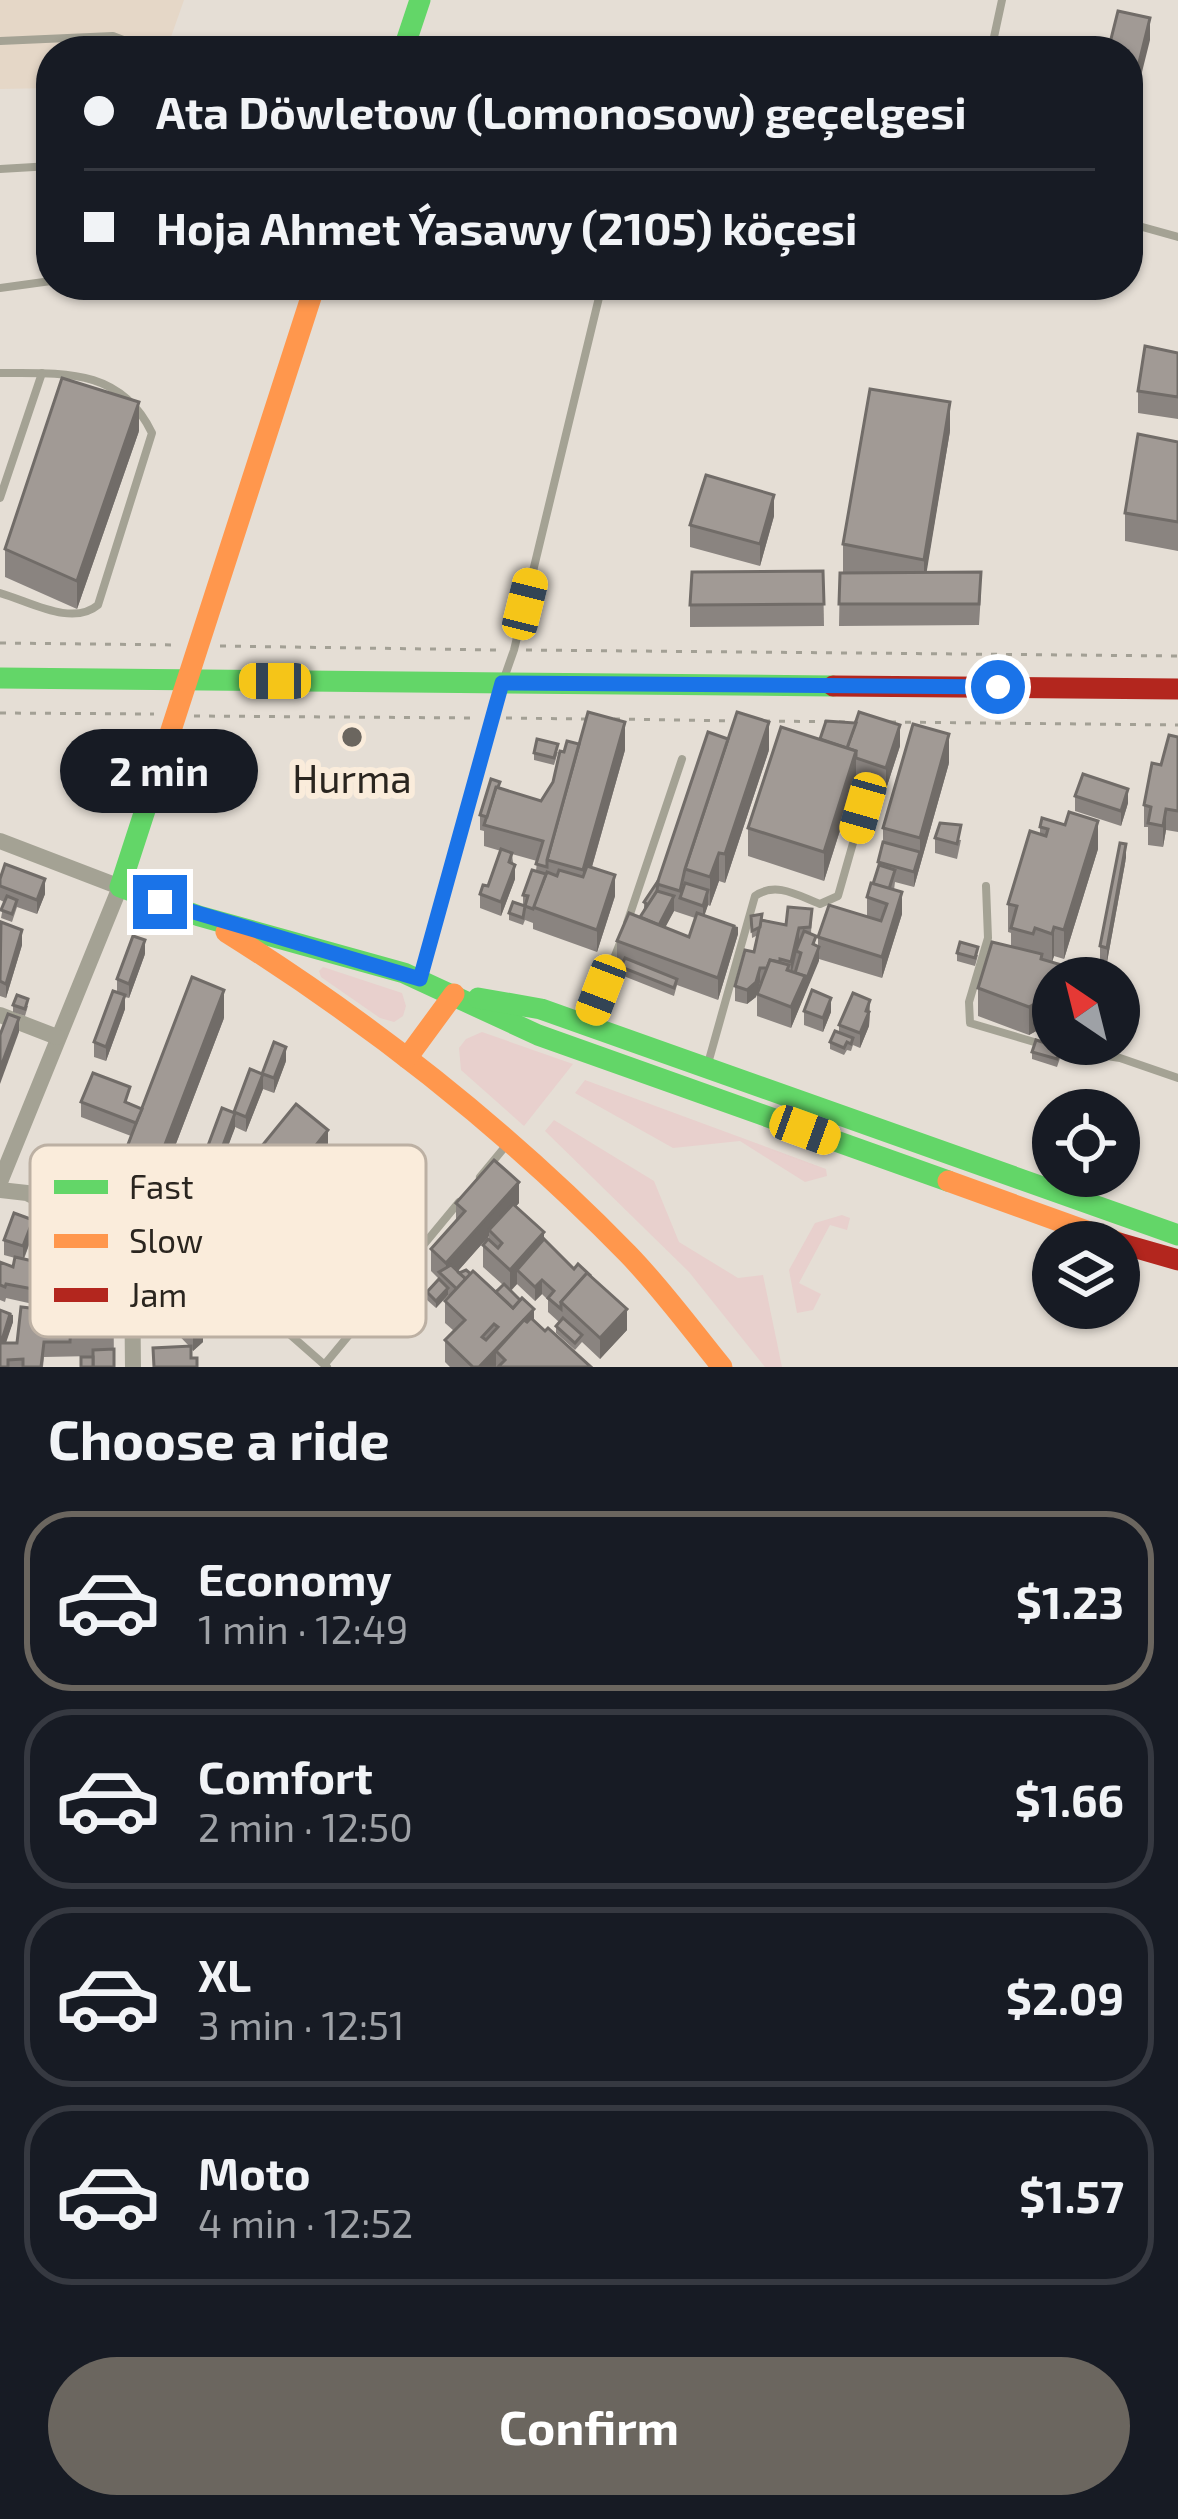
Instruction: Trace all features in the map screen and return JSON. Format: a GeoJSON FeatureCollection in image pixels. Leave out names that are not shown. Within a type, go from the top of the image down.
{"type":"FeatureCollection","features":[{"type":"Feature","properties":{"kind":"street"},"geometry":{"type":"LineString","coordinates":[[408,36],[420,0]]}},
{"type":"Feature","properties":{"kind":"street"},"geometry":{"type":"LineString","coordinates":[[30,1194],[0,1186],[120,887],[310,300]]}},
{"type":"Feature","properties":{"kind":"street"},"geometry":{"type":"LineString","coordinates":[[0,678],[1178,689]]}},
{"type":"Feature","properties":{"kind":"street"},"geometry":{"type":"LineString","coordinates":[[0,841],[200,916],[420,979],[538,1035],[1059,1221]]}},
{"type":"Feature","properties":{"kind":"street"},"geometry":{"type":"LineString","coordinates":[[200,916],[322,992],[510,1141],[589,1212],[722,1367]]}},
{"type":"Feature","properties":{"kind":"street"},"geometry":{"type":"LineString","coordinates":[[454,994],[542,1009],[1178,1235]]}},
{"type":"Feature","properties":{"kind":"street"},"geometry":{"type":"LineString","coordinates":[[407,1058],[454,994]]}},
{"type":"Feature","properties":{"kind":"street"},"geometry":{"type":"LineString","coordinates":[[0,1015],[57,1037]]}},
{"type":"Feature","properties":{"kind":"street"},"geometry":{"type":"LineString","coordinates":[[1140,1249],[1178,1261]]}},
{"type":"Feature","properties":{"kind":"street"},"geometry":{"type":"LineString","coordinates":[[133,1337],[133,1367]]}},
{"type":"Feature","properties":{"kind":"lane"},"geometry":{"type":"LineString","coordinates":[[994,36],[1002,0]]}},
{"type":"Feature","properties":{"kind":"lane"},"geometry":{"type":"LineString","coordinates":[[0,41],[36,39]]}},
{"type":"Feature","properties":{"kind":"lane"},"geometry":{"type":"LineString","coordinates":[[0,170],[36,167]]}},
{"type":"Feature","properties":{"kind":"lane"},"geometry":{"type":"LineString","coordinates":[[1143,227],[1178,237]]}},
{"type":"Feature","properties":{"kind":"lane"},"geometry":{"type":"LineString","coordinates":[[0,288],[36,283]]}},
{"type":"Feature","properties":{"kind":"lane"},"geometry":{"type":"LineString","coordinates":[[420,979],[490,718],[514,650],[598,300]]}},
{"type":"Feature","properties":{"kind":"lane"},"geometry":{"type":"LineString","coordinates":[[0,373],[94,377],[142,412],[152,433],[98,605],[87,614],[72,615],[0,592]]}},
{"type":"Feature","properties":{"kind":"lane"},"geometry":{"type":"LineString","coordinates":[[0,498],[42,373]]}},
{"type":"Feature","properties":{"kind":"lane"},"geometry":{"type":"LineString","coordinates":[[588,1026],[642,885],[682,759]]}},
{"type":"Feature","properties":{"kind":"lane"},"geometry":{"type":"LineString","coordinates":[[706,1068],[755,896],[764,889],[780,889],[820,904],[838,896],[863,808]]}},
{"type":"Feature","properties":{"kind":"lane"},"geometry":{"type":"LineString","coordinates":[[986,886],[988,938],[969,1002],[970,1023],[1060,1048],[1120,1058],[1178,1078]]}},
{"type":"Feature","properties":{"kind":"lane"},"geometry":{"type":"LineString","coordinates":[[426,1243],[510,1141]]}},
{"type":"Feature","properties":{"kind":"lane"},"geometry":{"type":"LineString","coordinates":[[294,1337],[326,1365],[349,1337]]}},
{"type":"Feature","properties":{"kind":"path"},"geometry":{"type":"LineString","coordinates":[[0,643],[1178,656]]}},
{"type":"Feature","properties":{"kind":"path"},"geometry":{"type":"LineString","coordinates":[[0,712],[586,719]]}},
{"type":"Feature","properties":{"kind":"path"},"geometry":{"type":"LineString","coordinates":[[609,719],[1178,725]]}},
{"type":"Feature","properties":{"kind":"shaded area"},"geometry":{"type":"Polygon","coordinates":[[[0,0],[184,0],[171,36],[36,36],[36,88],[0,89],[0,0]]]}},
{"type":"Feature","properties":{"kind":"shaded area"},"geometry":{"type":"Polygon","coordinates":[[[323,967],[402,993],[403,1016],[394,1022],[380,1018],[321,977],[323,967]]]}},
{"type":"Feature","properties":{"kind":"shaded area"},"geometry":{"type":"Polygon","coordinates":[[[482,1032],[573,1064],[524,1126],[461,1070],[459,1048],[482,1032]]]}},
{"type":"Feature","properties":{"kind":"shaded area"},"geometry":{"type":"Polygon","coordinates":[[[585,1080],[826,1169],[827,1176],[805,1182],[740,1141],[673,1148],[575,1093],[585,1080]]]}},
{"type":"Feature","properties":{"kind":"shaded area"},"geometry":{"type":"Polygon","coordinates":[[[554,1120],[654,1181],[679,1242],[738,1278],[763,1275],[782,1367],[765,1367],[689,1272],[545,1131],[554,1120]]]}},
{"type":"Feature","properties":{"kind":"shaded area"},"geometry":{"type":"Polygon","coordinates":[[[842,1215],[850,1218],[847,1230],[830,1225],[799,1283],[821,1294],[813,1310],[797,1313],[789,1270],[815,1223],[842,1215]]]}},
{"type":"Feature","properties":{"kind":"building"},"geometry":{"type":"Polygon","coordinates":[[[1118,11],[1150,18],[1143,46],[1143,36],[1112,36],[1118,11]]]}},
{"type":"Feature","properties":{"kind":"building"},"geometry":{"type":"Polygon","coordinates":[[[1145,346],[1178,353],[1178,397],[1138,391],[1145,346]]]}},
{"type":"Feature","properties":{"kind":"building"},"geometry":{"type":"Polygon","coordinates":[[[62,378],[139,402],[77,581],[5,549],[62,378]]]}},
{"type":"Feature","properties":{"kind":"building"},"geometry":{"type":"Polygon","coordinates":[[[870,389],[950,402],[924,560],[843,544],[870,389]]]}},
{"type":"Feature","properties":{"kind":"building"},"geometry":{"type":"Polygon","coordinates":[[[1138,434],[1178,442],[1178,522],[1125,513],[1138,434]]]}},
{"type":"Feature","properties":{"kind":"building"},"geometry":{"type":"Polygon","coordinates":[[[706,475],[774,495],[760,544],[690,525],[706,475]]]}},
{"type":"Feature","properties":{"kind":"building"},"geometry":{"type":"Polygon","coordinates":[[[823,571],[824,604],[690,605],[692,572],[823,571]]]}},
{"type":"Feature","properties":{"kind":"building"},"geometry":{"type":"Polygon","coordinates":[[[981,572],[979,604],[839,604],[840,573],[981,572]]]}},
{"type":"Feature","properties":{"kind":"building"},"geometry":{"type":"Polygon","coordinates":[[[588,712],[625,722],[583,870],[547,860],[588,712]]]}},
{"type":"Feature","properties":{"kind":"building"},"geometry":{"type":"Polygon","coordinates":[[[737,712],[769,722],[725,854],[719,853],[710,877],[685,869],[737,712]]]}},
{"type":"Feature","properties":{"kind":"building"},"geometry":{"type":"Polygon","coordinates":[[[859,712],[900,725],[886,768],[856,758],[856,751],[847,748],[859,712]]]}},
{"type":"Feature","properties":{"kind":"building"},"geometry":{"type":"Polygon","coordinates":[[[826,721],[856,723],[847,748],[820,739],[826,721]]]}},
{"type":"Feature","properties":{"kind":"building"},"geometry":{"type":"Polygon","coordinates":[[[913,724],[949,734],[920,838],[883,828],[913,724]]]}},
{"type":"Feature","properties":{"kind":"building"},"geometry":{"type":"Polygon","coordinates":[[[781,727],[856,751],[824,852],[748,828],[781,727]]]}},
{"type":"Feature","properties":{"kind":"building"},"geometry":{"type":"Polygon","coordinates":[[[708,732],[728,739],[680,891],[657,884],[708,732]]]}},
{"type":"Feature","properties":{"kind":"building"},"geometry":{"type":"Polygon","coordinates":[[[1169,735],[1178,737],[1178,811],[1166,809],[1163,826],[1148,823],[1151,807],[1144,805],[1152,763],[1161,765],[1169,735]]]}},
{"type":"Feature","properties":{"kind":"building"},"geometry":{"type":"Polygon","coordinates":[[[537,739],[558,744],[554,758],[534,753],[537,739]]]}},
{"type":"Feature","properties":{"kind":"building"},"geometry":{"type":"Polygon","coordinates":[[[567,741],[579,744],[547,867],[536,864],[543,841],[484,825],[496,787],[541,801],[567,741]]]}},
{"type":"Feature","properties":{"kind":"building"},"geometry":{"type":"Polygon","coordinates":[[[1083,774],[1128,789],[1121,811],[1075,796],[1083,774]]]}},
{"type":"Feature","properties":{"kind":"building"},"geometry":{"type":"Polygon","coordinates":[[[491,779],[500,782],[487,817],[480,815],[491,779]]]}},
{"type":"Feature","properties":{"kind":"building"},"geometry":{"type":"Polygon","coordinates":[[[1069,812],[1098,821],[1064,930],[1054,927],[1052,934],[1035,928],[1033,934],[1011,928],[1017,906],[1008,904],[1030,831],[1046,836],[1048,829],[1040,827],[1042,818],[1065,825],[1069,812]]]}},
{"type":"Feature","properties":{"kind":"building"},"geometry":{"type":"Polygon","coordinates":[[[940,823],[961,825],[957,844],[935,838],[940,823]]]}},
{"type":"Feature","properties":{"kind":"building"},"geometry":{"type":"Polygon","coordinates":[[[883,842],[920,852],[914,872],[878,862],[883,842]]]}},
{"type":"Feature","properties":{"kind":"building"},"geometry":{"type":"Polygon","coordinates":[[[1120,843],[1126,844],[1107,948],[1100,946],[1120,843]]]}},
{"type":"Feature","properties":{"kind":"building"},"geometry":{"type":"Polygon","coordinates":[[[501,849],[512,853],[509,862],[515,865],[501,902],[480,894],[483,885],[488,886],[501,849]]]}},
{"type":"Feature","properties":{"kind":"building"},"geometry":{"type":"Polygon","coordinates":[[[5,864],[45,879],[37,900],[0,886],[5,864]]]}},
{"type":"Feature","properties":{"kind":"building"},"geometry":{"type":"Polygon","coordinates":[[[879,865],[895,870],[889,889],[873,884],[879,865]]]}},
{"type":"Feature","properties":{"kind":"building"},"geometry":{"type":"Polygon","coordinates":[[[587,866],[615,875],[597,930],[533,907],[547,872],[557,876],[559,870],[583,877],[587,866]]]}},
{"type":"Feature","properties":{"kind":"building"},"geometry":{"type":"Polygon","coordinates":[[[532,870],[546,874],[533,909],[525,906],[528,896],[523,895],[532,870]]]}},
{"type":"Feature","properties":{"kind":"building"},"geometry":{"type":"Polygon","coordinates":[[[658,881],[657,891],[645,910],[644,902],[658,881]]]}},
{"type":"Feature","properties":{"kind":"building"},"geometry":{"type":"Polygon","coordinates":[[[685,883],[708,890],[703,906],[680,898],[685,883]]]}},
{"type":"Feature","properties":{"kind":"building"},"geometry":{"type":"Polygon","coordinates":[[[871,883],[902,892],[882,957],[818,937],[829,905],[881,921],[887,904],[867,897],[871,883]]]}},
{"type":"Feature","properties":{"kind":"building"},"geometry":{"type":"Polygon","coordinates":[[[657,891],[674,896],[659,925],[640,917],[657,891]]]}},
{"type":"Feature","properties":{"kind":"building"},"geometry":{"type":"Polygon","coordinates":[[[7,896],[17,900],[12,914],[1,910],[7,896]]]}},
{"type":"Feature","properties":{"kind":"building"},"geometry":{"type":"Polygon","coordinates":[[[513,902],[525,906],[523,918],[509,913],[513,902]]]}},
{"type":"Feature","properties":{"kind":"building"},"geometry":{"type":"Polygon","coordinates":[[[788,907],[812,909],[810,927],[799,928],[791,962],[770,960],[747,990],[735,986],[745,950],[754,952],[761,920],[786,925],[788,907]]]}},
{"type":"Feature","properties":{"kind":"building"},"geometry":{"type":"Polygon","coordinates":[[[629,913],[689,937],[697,913],[734,926],[718,978],[617,941],[629,913]]]}},
{"type":"Feature","properties":{"kind":"building"},"geometry":{"type":"Polygon","coordinates":[[[762,914],[760,927],[752,931],[751,916],[762,914]]]}},
{"type":"Feature","properties":{"kind":"building"},"geometry":{"type":"Polygon","coordinates":[[[1,922],[22,930],[6,984],[0,981],[1,922]]]}},
{"type":"Feature","properties":{"kind":"building"},"geometry":{"type":"Polygon","coordinates":[[[804,931],[816,936],[813,944],[819,947],[805,983],[805,976],[795,973],[801,953],[796,951],[804,931]]]}},
{"type":"Feature","properties":{"kind":"building"},"geometry":{"type":"Polygon","coordinates":[[[133,936],[145,940],[129,984],[117,979],[133,936]]]}},
{"type":"Feature","properties":{"kind":"building"},"geometry":{"type":"Polygon","coordinates":[[[960,942],[978,947],[975,958],[957,953],[960,942]]]}},
{"type":"Feature","properties":{"kind":"building"},"geometry":{"type":"Polygon","coordinates":[[[992,942],[1042,954],[1032,957],[1029,1007],[978,988],[992,942]]]}},
{"type":"Feature","properties":{"kind":"building"},"geometry":{"type":"Polygon","coordinates":[[[625,958],[677,979],[674,988],[621,967],[625,958]]]}},
{"type":"Feature","properties":{"kind":"building"},"geometry":{"type":"Polygon","coordinates":[[[770,960],[805,976],[791,1007],[757,994],[770,960]]]}},
{"type":"Feature","properties":{"kind":"building"},"geometry":{"type":"Polygon","coordinates":[[[192,977],[224,990],[165,1145],[128,1145],[192,977]]]}},
{"type":"Feature","properties":{"kind":"building"},"geometry":{"type":"Polygon","coordinates":[[[812,990],[831,998],[823,1018],[804,1011],[812,990]]]}},
{"type":"Feature","properties":{"kind":"building"},"geometry":{"type":"Polygon","coordinates":[[[113,991],[125,995],[106,1047],[94,1042],[113,991]]]}},
{"type":"Feature","properties":{"kind":"building"},"geometry":{"type":"Polygon","coordinates":[[[853,993],[870,1000],[860,1033],[839,1025],[853,993]]]}},
{"type":"Feature","properties":{"kind":"building"},"geometry":{"type":"Polygon","coordinates":[[[17,995],[28,999],[25,1009],[13,1005],[17,995]]]}},
{"type":"Feature","properties":{"kind":"building"},"geometry":{"type":"Polygon","coordinates":[[[8,1014],[19,1018],[0,1069],[0,1035],[8,1014]]]}},
{"type":"Feature","properties":{"kind":"building"},"geometry":{"type":"Polygon","coordinates":[[[835,1031],[853,1038],[851,1044],[847,1042],[844,1048],[830,1042],[835,1031]]]}},
{"type":"Feature","properties":{"kind":"building"},"geometry":{"type":"Polygon","coordinates":[[[274,1042],[286,1047],[274,1078],[263,1074],[246,1117],[234,1112],[250,1069],[262,1074],[274,1042]]]}},
{"type":"Feature","properties":{"kind":"building"},"geometry":{"type":"Polygon","coordinates":[[[93,1073],[130,1087],[125,1102],[142,1109],[136,1123],[81,1102],[93,1073]]]}},
{"type":"Feature","properties":{"kind":"building"},"geometry":{"type":"Polygon","coordinates":[[[296,1104],[328,1130],[316,1145],[263,1145],[296,1104]]]}},
{"type":"Feature","properties":{"kind":"building"},"geometry":{"type":"Polygon","coordinates":[[[222,1108],[235,1113],[223,1145],[208,1145],[222,1108]]]}},
{"type":"Feature","properties":{"kind":"building"},"geometry":{"type":"Polygon","coordinates":[[[494,1160],[519,1182],[446,1263],[431,1249],[465,1211],[456,1203],[494,1160]]]}},
{"type":"Feature","properties":{"kind":"building"},"geometry":{"type":"Polygon","coordinates":[[[513,1204],[544,1232],[510,1270],[483,1245],[488,1239],[498,1248],[502,1243],[489,1230],[513,1204]]]}},
{"type":"Feature","properties":{"kind":"building"},"geometry":{"type":"Polygon","coordinates":[[[14,1213],[30,1219],[23,1246],[4,1240],[14,1213]]]}},
{"type":"Feature","properties":{"kind":"building"},"geometry":{"type":"Polygon","coordinates":[[[544,1239],[574,1269],[578,1264],[591,1276],[587,1273],[561,1302],[561,1309],[548,1298],[554,1291],[542,1280],[535,1287],[517,1270],[544,1239]]]}},
{"type":"Feature","properties":{"kind":"building"},"geometry":{"type":"Polygon","coordinates":[[[15,1257],[30,1260],[30,1288],[0,1285],[0,1262],[13,1267],[15,1257]]]}},
{"type":"Feature","properties":{"kind":"building"},"geometry":{"type":"Polygon","coordinates":[[[451,1265],[466,1279],[457,1289],[439,1272],[451,1265]]]}},
{"type":"Feature","properties":{"kind":"building"},"geometry":{"type":"Polygon","coordinates":[[[473,1271],[513,1308],[522,1298],[534,1309],[479,1367],[473,1367],[445,1340],[465,1320],[445,1301],[473,1271]]]}},
{"type":"Feature","properties":{"kind":"building"},"geometry":{"type":"Polygon","coordinates":[[[587,1273],[627,1309],[600,1338],[561,1302],[587,1273]]]}},
{"type":"Feature","properties":{"kind":"building"},"geometry":{"type":"Polygon","coordinates":[[[439,1279],[448,1288],[436,1301],[427,1292],[439,1279]]]}},
{"type":"Feature","properties":{"kind":"building"},"geometry":{"type":"Polygon","coordinates":[[[504,1284],[520,1300],[513,1308],[496,1292],[504,1284]]]}},
{"type":"Feature","properties":{"kind":"building"},"geometry":{"type":"Polygon","coordinates":[[[21,1307],[30,1308],[30,1337],[70,1337],[70,1342],[44,1342],[41,1367],[23,1367],[23,1359],[8,1360],[8,1367],[0,1367],[0,1310],[10,1314],[1,1343],[17,1343],[21,1307]]]}},
{"type":"Feature","properties":{"kind":"building"},"geometry":{"type":"Polygon","coordinates":[[[531,1318],[591,1367],[498,1367],[505,1360],[496,1351],[531,1318]]]}},
{"type":"Feature","properties":{"kind":"building"},"geometry":{"type":"Polygon","coordinates":[[[563,1318],[582,1335],[575,1343],[556,1326],[563,1318]]]}},
{"type":"Feature","properties":{"kind":"building"},"geometry":{"type":"Polygon","coordinates":[[[191,1346],[197,1367],[154,1367],[153,1348],[191,1346]]]}},
{"type":"Feature","properties":{"kind":"building"},"geometry":{"type":"Polygon","coordinates":[[[114,1349],[114,1367],[93,1367],[93,1350],[114,1349]]]}},
{"type":"Feature","properties":{"kind":"building"},"geometry":{"type":"Polygon","coordinates":[[[81,1357],[93,1357],[93,1367],[81,1367],[81,1357]]]}},
{"type":"Feature","properties":{"kind":"traffic: fast"},"geometry":{"type":"LineString","coordinates":[[408,36],[420,0]]}},
{"type":"Feature","properties":{"kind":"traffic: fast"},"geometry":{"type":"LineString","coordinates":[[0,678],[833,686]]}},
{"type":"Feature","properties":{"kind":"traffic: fast"},"geometry":{"type":"LineString","coordinates":[[163,755],[120,887],[199,916],[404,973],[538,1035],[948,1181]]}},
{"type":"Feature","properties":{"kind":"traffic: fast"},"geometry":{"type":"LineString","coordinates":[[478,998],[541,1009],[1178,1235]]}},
{"type":"Feature","properties":{"kind":"traffic: slow"},"geometry":{"type":"LineString","coordinates":[[163,755],[310,300]]}},
{"type":"Feature","properties":{"kind":"traffic: slow"},"geometry":{"type":"LineString","coordinates":[[226,932],[333,1003],[486,1122],[641,1267],[722,1367]]}},
{"type":"Feature","properties":{"kind":"traffic: slow"},"geometry":{"type":"LineString","coordinates":[[407,1058],[454,994]]}},
{"type":"Feature","properties":{"kind":"traffic: slow"},"geometry":{"type":"LineString","coordinates":[[948,1181],[1059,1221]]}},
{"type":"Feature","properties":{"kind":"traffic: jam"},"geometry":{"type":"LineString","coordinates":[[833,686],[1178,689]]}},
{"type":"Feature","properties":{"kind":"traffic: jam"},"geometry":{"type":"LineString","coordinates":[[1140,1249],[1178,1260]]}},
{"type":"Feature","properties":{"kind":"place","name":"Hurma"},"geometry":{"type":"Point","coordinates":[352,737]}},
{"type":"Feature","properties":{"kind":"route"},"geometry":{"type":"LineString","coordinates":[[160,902],[420,979],[502,683],[998,687]]}}]}
